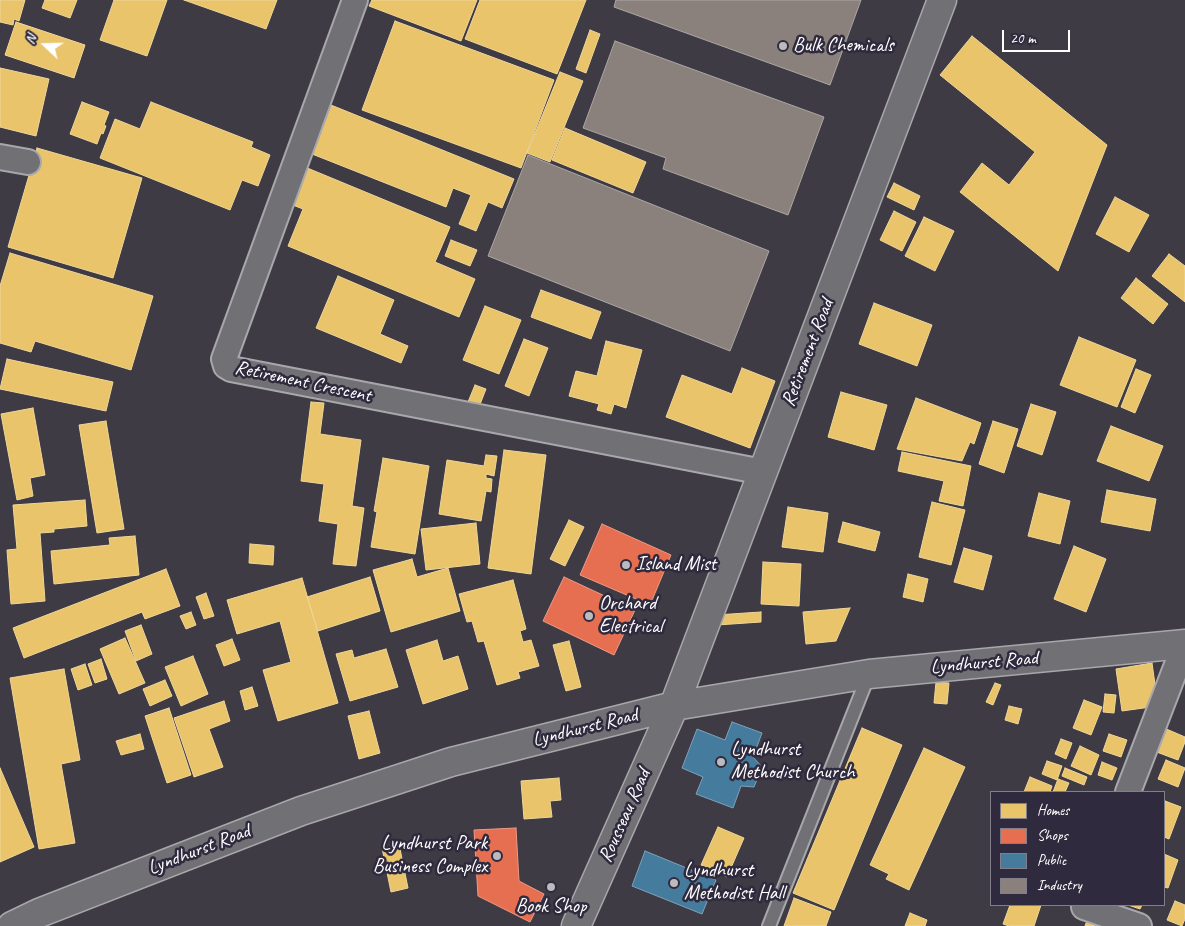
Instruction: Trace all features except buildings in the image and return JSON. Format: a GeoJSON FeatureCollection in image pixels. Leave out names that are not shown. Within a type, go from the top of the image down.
{"type":"FeatureCollection","features":[{"type":"Feature","properties":{"kind":"main road","name":"Retirement Road"},"geometry":{"type":"LineString","coordinates":[[674,706],[942,0]]}},
{"type":"Feature","properties":{"kind":"main road","name":"Lyndhurst Road"},"geometry":{"type":"LineString","coordinates":[[12,926],[57,906],[301,811],[451,762],[674,706],[869,674],[1185,644]]}},
{"type":"Feature","properties":{"kind":"main road","name":"Rousseau Road"},"geometry":{"type":"LineString","coordinates":[[576,926],[674,706]]}},
{"type":"Feature","properties":{"kind":"street","name":"Retirement Crescent"},"geometry":{"type":"LineString","coordinates":[[355,0],[224,360],[226,366],[231,369],[763,472]]}},
{"type":"Feature","properties":{"kind":"street"},"geometry":{"type":"LineString","coordinates":[[0,157],[28,162]]}},
{"type":"Feature","properties":{"kind":"street"},"geometry":{"type":"LineString","coordinates":[[1128,791],[1185,644]]}},
{"type":"Feature","properties":{"kind":"street"},"geometry":{"type":"LineString","coordinates":[[1082,912],[1139,926]]}},
{"type":"Feature","properties":{"kind":"lane"},"geometry":{"type":"LineString","coordinates":[[769,926],[869,674]]}},
{"type":"Feature","properties":{"kind":"place","name":"Bulk Chemicals"},"geometry":{"type":"Point","coordinates":[783,46]}},
{"type":"Feature","properties":{"kind":"place","name":"Island Mist"},"geometry":{"type":"Point","coordinates":[626,565]}},
{"type":"Feature","properties":{"kind":"place","name":"Orchard Electrical"},"geometry":{"type":"Point","coordinates":[589,616]}},
{"type":"Feature","properties":{"kind":"place","name":"Lyndhurst Methodist Church"},"geometry":{"type":"Point","coordinates":[721,762]}},
{"type":"Feature","properties":{"kind":"place","name":"Lyndhurst Park Business Complex"},"geometry":{"type":"Point","coordinates":[497,856]}},
{"type":"Feature","properties":{"kind":"place","name":"Lyndhurst Methodist Hall"},"geometry":{"type":"Point","coordinates":[674,883]}},
{"type":"Feature","properties":{"kind":"place","name":"Book Shop"},"geometry":{"type":"Point","coordinates":[551,887]}}]}
